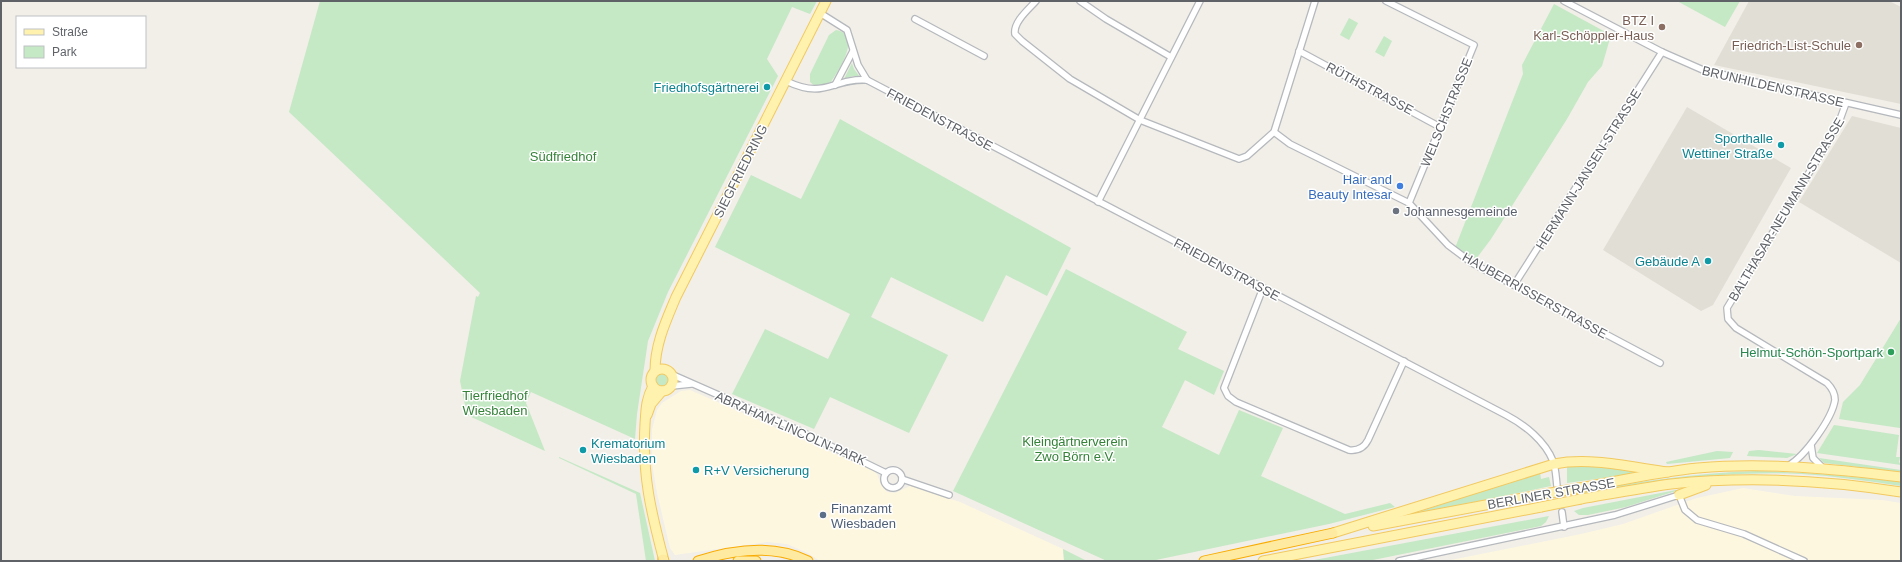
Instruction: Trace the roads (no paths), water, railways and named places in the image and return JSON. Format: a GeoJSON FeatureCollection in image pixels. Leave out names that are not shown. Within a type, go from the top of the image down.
{"type":"FeatureCollection","features":[{"type":"Feature","properties":{"kind":"highway","name":"BERLINER STRASSE"},"geometry":{"type":"LineString","coordinates":[[1204,561],[1333,533]]}},
{"type":"Feature","properties":{"kind":"highway"},"geometry":{"type":"LineString","coordinates":[[698,561],[722,554],[754,551],[786,553],[808,561]]}},
{"type":"Feature","properties":{"kind":"highway"},"geometry":{"type":"LineString","coordinates":[[738,561],[756,561]]}},
{"type":"Feature","properties":{"kind":"main road","name":"SIEGFRIEDRING"},"geometry":{"type":"LineString","coordinates":[[663,560],[646,486],[644,451],[646,402],[652,386],[651,379],[656,371],[655,357],[659,343],[676,297],[826,1]]}},
{"type":"Feature","properties":{"kind":"main road"},"geometry":{"type":"LineString","coordinates":[[659,343],[662,361],[674,381],[672,386]]}},
{"type":"Feature","properties":{"kind":"main road"},"geometry":{"type":"LineString","coordinates":[[656,371],[669,372]]}},
{"type":"Feature","properties":{"kind":"main road"},"geometry":{"type":"LineString","coordinates":[[652,386],[656,390],[662,391]]}},
{"type":"Feature","properties":{"kind":"main road","name":"SIEGFRIEDRING"},"geometry":{"type":"LineString","coordinates":[[646,420],[651,404],[662,391],[667,390],[672,386]]}},
{"type":"Feature","properties":{"kind":"main road"},"geometry":{"type":"LineString","coordinates":[[1333,533],[1554,464],[1587,461],[1668,472]]}},
{"type":"Feature","properties":{"kind":"main road","name":"BERLINER STRASSE"},"geometry":{"type":"LineString","coordinates":[[1333,533],[1668,472],[1700,468],[1788,466],[1823,468],[1901,477]]}},
{"type":"Feature","properties":{"kind":"main road"},"geometry":{"type":"LineString","coordinates":[[1679,495],[1724,480]]}},
{"type":"Feature","properties":{"kind":"main road","name":"BERLINER STRASSE"},"geometry":{"type":"LineString","coordinates":[[1263,561],[1541,506],[1670,484],[1724,480],[1810,482],[1901,492]]}},
{"type":"Feature","properties":{"kind":"street"},"geometry":{"type":"LineString","coordinates":[[1036,1],[1017,24],[1014,30],[1015,34],[1070,79],[1140,120],[1239,159],[1247,156],[1274,132],[1315,1]]}},
{"type":"Feature","properties":{"kind":"street"},"geometry":{"type":"LineString","coordinates":[[1080,1],[1106,19],[1171,57]]}},
{"type":"Feature","properties":{"kind":"street"},"geometry":{"type":"LineString","coordinates":[[1098,202],[1200,1]]}},
{"type":"Feature","properties":{"kind":"street","name":"WELSCHSTRASSE"},"geometry":{"type":"LineString","coordinates":[[1386,1],[1474,45],[1409,203]]}},
{"type":"Feature","properties":{"kind":"street","name":"BRUNHILDENSTRASSE"},"geometry":{"type":"LineString","coordinates":[[1564,1],[1662,52],[1712,73],[1901,115]]}},
{"type":"Feature","properties":{"kind":"street"},"geometry":{"type":"LineString","coordinates":[[820,13],[847,30],[858,65],[867,80]]}},
{"type":"Feature","properties":{"kind":"street"},"geometry":{"type":"LineString","coordinates":[[915,19],[984,56]]}},
{"type":"Feature","properties":{"kind":"street"},"geometry":{"type":"LineString","coordinates":[[835,85],[853,51]]}},
{"type":"Feature","properties":{"kind":"street","name":"RÜTHSTRASSE"},"geometry":{"type":"LineString","coordinates":[[1300,51],[1440,127]]}},
{"type":"Feature","properties":{"kind":"street","name":"HERMANN-JANSEN-STRASSE"},"geometry":{"type":"LineString","coordinates":[[1514,285],[1662,52]]}},
{"type":"Feature","properties":{"kind":"street"},"geometry":{"type":"LineString","coordinates":[[786,81],[799,87],[820,90],[854,80],[867,80]]}},
{"type":"Feature","properties":{"kind":"street","name":"FRIEDENSTRASSE"},"geometry":{"type":"LineString","coordinates":[[867,80],[1510,417],[1526,427],[1546,448],[1554,464],[1557,486]]}},
{"type":"Feature","properties":{"kind":"street","name":"BALTHASAR-NEUMANN-STRASSE"},"geometry":{"type":"LineString","coordinates":[[1788,466],[1800,458],[1812,445],[1835,400],[1834,391],[1827,383],[1736,328],[1730,322],[1727,311],[1730,302],[1838,125],[1846,103]]}},
{"type":"Feature","properties":{"kind":"street","name":"HAUBERRISSERSTRASSE"},"geometry":{"type":"LineString","coordinates":[[1274,132],[1290,144],[1409,203],[1456,252],[1472,263],[1660,363]]}},
{"type":"Feature","properties":{"kind":"street"},"geometry":{"type":"LineString","coordinates":[[1263,288],[1224,388],[1228,396],[1236,402],[1354,451],[1363,448],[1368,440],[1404,361]]}},
{"type":"Feature","properties":{"kind":"street","name":"ABRAHAM-LINCOLN-PARK"},"geometry":{"type":"LineString","coordinates":[[669,372],[800,431],[886,473],[894,470],[900,473],[902,479],[910,480],[949,495]]}},
{"type":"Feature","properties":{"kind":"street","name":"ABRAHAM-LINCOLN-PARK"},"geometry":{"type":"LineString","coordinates":[[672,386],[683,384],[696,385]]}},
{"type":"Feature","properties":{"kind":"street"},"geometry":{"type":"LineString","coordinates":[[1812,445],[1812,454],[1823,468]]}},
{"type":"Feature","properties":{"kind":"street"},"geometry":{"type":"LineString","coordinates":[[886,473],[884,481],[890,488],[898,487],[902,479]]}},
{"type":"Feature","properties":{"kind":"street"},"geometry":{"type":"LineString","coordinates":[[1399,561],[1615,515],[1679,495],[1685,510],[1697,520],[1744,534],[1804,561]]}},
{"type":"Feature","properties":{"kind":"street"},"geometry":{"type":"LineString","coordinates":[[1562,512],[1564,527]]}},
{"type":"Feature","properties":{"kind":"place","name":"BTZ I Karl-Schöppler-Haus"},"geometry":{"type":"Point","coordinates":[1662,27]}},
{"type":"Feature","properties":{"kind":"place","name":"Friedrich-List-Schule"},"geometry":{"type":"Point","coordinates":[1859,45]}},
{"type":"Feature","properties":{"kind":"place","name":"Friedhofsgärtnerei"},"geometry":{"type":"Point","coordinates":[767,87]}},
{"type":"Feature","properties":{"kind":"place","name":"Sporthalle Wettiner Straße"},"geometry":{"type":"Point","coordinates":[1781,145]}},
{"type":"Feature","properties":{"kind":"place","name":"Hair and Beauty Intesar"},"geometry":{"type":"Point","coordinates":[1400,186]}},
{"type":"Feature","properties":{"kind":"place","name":"Johannesgemeinde"},"geometry":{"type":"Point","coordinates":[1396,211]}},
{"type":"Feature","properties":{"kind":"place","name":"Gebäude A"},"geometry":{"type":"Point","coordinates":[1708,261]}},
{"type":"Feature","properties":{"kind":"place","name":"Helmut-Schön-Sportpark"},"geometry":{"type":"Point","coordinates":[1891,352]}},
{"type":"Feature","properties":{"kind":"place","name":"Krematorium Wiesbaden"},"geometry":{"type":"Point","coordinates":[583,450]}},
{"type":"Feature","properties":{"kind":"place","name":"R+V Versicherung"},"geometry":{"type":"Point","coordinates":[696,470]}},
{"type":"Feature","properties":{"kind":"place","name":"Finanzamt Wiesbaden"},"geometry":{"type":"Point","coordinates":[823,515]}},
{"type":"Feature","properties":{"kind":"park label","name":"Südfriedhof"},"geometry":{"type":"Point","coordinates":[563,156]}},
{"type":"Feature","properties":{"kind":"park label","name":"Tierfriedhof Wiesbaden"},"geometry":{"type":"Point","coordinates":[495,402]}},
{"type":"Feature","properties":{"kind":"park label","name":"Kleingärtnerverein Zwo Börn e.V."},"geometry":{"type":"Point","coordinates":[1075,448]}}]}
